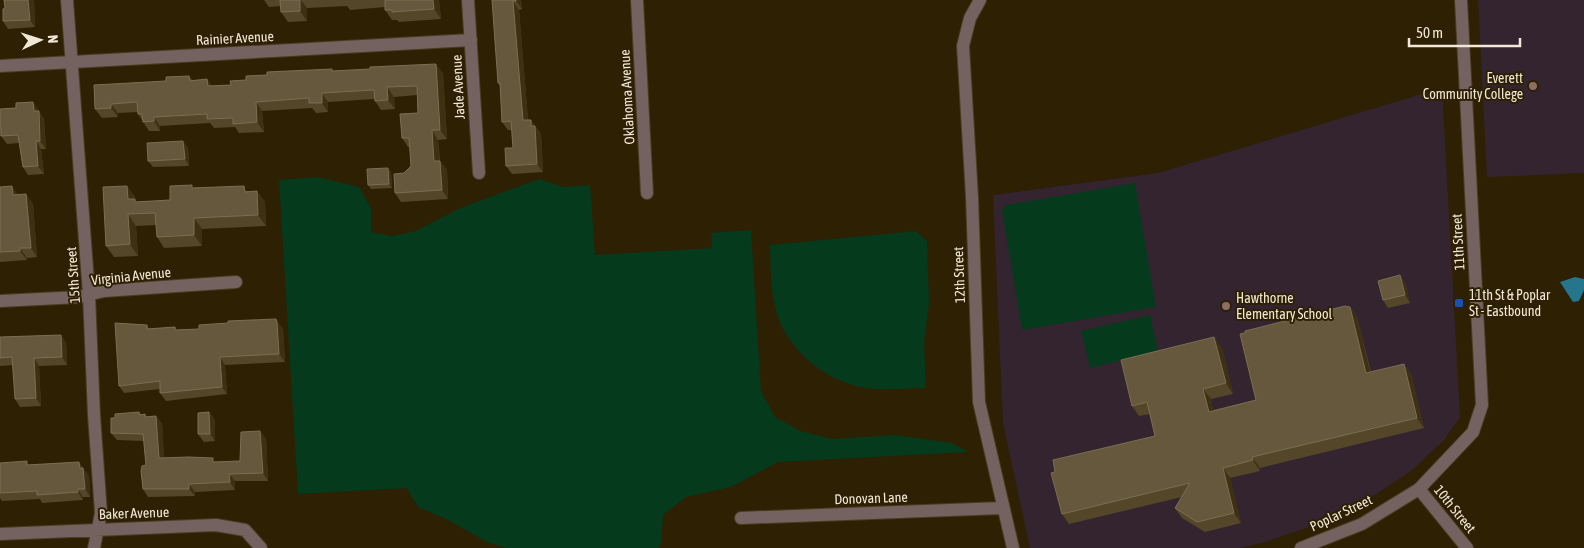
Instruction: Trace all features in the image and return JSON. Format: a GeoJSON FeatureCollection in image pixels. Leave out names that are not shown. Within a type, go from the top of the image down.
{"type":"FeatureCollection","features":[{"type":"Feature","properties":{"kind":"street","name":"15th Street"},"geometry":{"type":"LineString","coordinates":[[67,0],[89,295],[101,513],[94,548]]}},
{"type":"Feature","properties":{"kind":"street","name":"Jade Avenue"},"geometry":{"type":"LineString","coordinates":[[468,0],[479,173]]}},
{"type":"Feature","properties":{"kind":"street","name":"Oklahoma Avenue"},"geometry":{"type":"LineString","coordinates":[[637,0],[647,193]]}},
{"type":"Feature","properties":{"kind":"street","name":"12th Street"},"geometry":{"type":"LineString","coordinates":[[980,0],[970,18],[963,46],[972,197],[978,402],[1013,548]]}},
{"type":"Feature","properties":{"kind":"street","name":"11th Street"},"geometry":{"type":"LineString","coordinates":[[1419,489],[1474,432],[1482,405],[1461,0]]}},
{"type":"Feature","properties":{"kind":"street","name":"Rainier Avenue"},"geometry":{"type":"LineString","coordinates":[[0,66],[471,40]]}},
{"type":"Feature","properties":{"kind":"street","name":"Virginia Avenue"},"geometry":{"type":"LineString","coordinates":[[0,301],[89,295],[104,291],[236,282]]}},
{"type":"Feature","properties":{"kind":"street","name":"Poplar Street"},"geometry":{"type":"LineString","coordinates":[[1301,548],[1362,524],[1419,489]]}},
{"type":"Feature","properties":{"kind":"street","name":"10th Street"},"geometry":{"type":"LineString","coordinates":[[1419,489],[1468,548]]}},
{"type":"Feature","properties":{"kind":"street","name":"Donovan Lane"},"geometry":{"type":"LineString","coordinates":[[741,518],[1002,508]]}},
{"type":"Feature","properties":{"kind":"street","name":"Baker Avenue"},"geometry":{"type":"LineString","coordinates":[[0,534],[216,525],[245,530],[261,548]]}},
{"type":"Feature","properties":{"kind":"shaded area","name":"Everett Community College"},"geometry":{"type":"Polygon","coordinates":[[[1478,0],[1584,0],[1584,173],[1487,177],[1478,0]]]}},
{"type":"Feature","properties":{"kind":"shaded area","name":"Hawthorne Elementary School"},"geometry":{"type":"Polygon","coordinates":[[[1442,88],[1460,417],[1444,440],[1411,471],[1367,500],[1324,522],[1265,542],[1240,548],[1030,548],[1003,423],[993,195],[1158,173],[1442,88]]]}},
{"type":"Feature","properties":{"kind":"green space"},"geometry":{"type":"Polygon","coordinates":[[[317,177],[359,187],[371,208],[371,232],[392,236],[416,231],[458,209],[539,179],[563,187],[590,185],[595,255],[712,248],[711,233],[751,230],[761,391],[775,417],[800,431],[832,439],[894,435],[952,443],[969,452],[778,462],[731,487],[686,497],[663,515],[661,544],[658,548],[508,548],[489,543],[446,519],[418,507],[407,488],[298,494],[279,180],[317,177]]]}},
{"type":"Feature","properties":{"kind":"green space"},"geometry":{"type":"Polygon","coordinates":[[[1135,183],[1156,307],[1022,330],[1002,210],[1006,205],[1135,183]]]}},
{"type":"Feature","properties":{"kind":"green space"},"geometry":{"type":"Polygon","coordinates":[[[916,231],[927,241],[929,303],[924,343],[926,388],[883,389],[853,385],[825,373],[812,364],[791,341],[777,314],[772,289],[770,245],[916,231]]]}},
{"type":"Feature","properties":{"kind":"green space"},"geometry":{"type":"Polygon","coordinates":[[[1150,315],[1158,351],[1090,368],[1081,331],[1150,315]]]}},
{"type":"Feature","properties":{"kind":"water"},"geometry":{"type":"Polygon","coordinates":[[[1575,277],[1584,279],[1584,290],[1579,301],[1573,302],[1560,282],[1575,277]]]}},
{"type":"Feature","properties":{"kind":"building"},"geometry":{"type":"Polygon","coordinates":[[[4,0],[28,0],[30,20],[3,21],[4,0]]]}},
{"type":"Feature","properties":{"kind":"building"},"geometry":{"type":"Polygon","coordinates":[[[280,0],[300,0],[300,11],[281,12],[280,0]]]}},
{"type":"Feature","properties":{"kind":"building"},"geometry":{"type":"Polygon","coordinates":[[[385,0],[433,0],[434,9],[392,12],[392,10],[385,10],[385,0]]]}},
{"type":"Feature","properties":{"kind":"building"},"geometry":{"type":"Polygon","coordinates":[[[492,0],[516,0],[513,1],[523,120],[531,120],[531,126],[535,126],[537,164],[506,166],[505,148],[513,148],[511,121],[502,122],[492,0]]]}},
{"type":"Feature","properties":{"kind":"building"},"geometry":{"type":"Polygon","coordinates":[[[436,64],[440,130],[432,130],[434,161],[440,161],[442,190],[395,193],[394,174],[404,173],[411,166],[409,138],[402,138],[400,114],[418,113],[417,86],[387,87],[388,100],[375,101],[374,90],[322,93],[322,103],[309,103],[309,98],[256,102],[257,122],[233,124],[233,118],[207,119],[207,114],[154,117],[154,121],[143,122],[142,114],[138,114],[137,102],[111,104],[111,108],[95,109],[94,85],[166,81],[166,77],[189,76],[190,81],[207,79],[208,86],[231,85],[230,81],[246,80],[246,76],[267,75],[267,72],[332,69],[332,71],[436,64]]]}},
{"type":"Feature","properties":{"kind":"building"},"geometry":{"type":"Polygon","coordinates":[[[33,102],[34,111],[39,111],[40,141],[36,141],[38,166],[23,167],[18,135],[1,136],[0,109],[16,108],[16,103],[33,102]]]}},
{"type":"Feature","properties":{"kind":"building"},"geometry":{"type":"Polygon","coordinates":[[[183,141],[185,159],[148,161],[147,143],[183,141]]]}},
{"type":"Feature","properties":{"kind":"building"},"geometry":{"type":"Polygon","coordinates":[[[388,168],[389,184],[368,185],[367,169],[388,168]]]}},
{"type":"Feature","properties":{"kind":"building"},"geometry":{"type":"Polygon","coordinates":[[[192,185],[192,188],[244,186],[245,192],[257,191],[258,215],[194,218],[194,235],[157,237],[155,213],[128,214],[130,244],[106,246],[103,187],[127,186],[128,199],[135,199],[135,202],[170,200],[170,186],[192,185]]]}},
{"type":"Feature","properties":{"kind":"building"},"geometry":{"type":"Polygon","coordinates":[[[12,186],[13,195],[26,194],[31,248],[20,248],[20,251],[0,252],[0,187],[12,186]]]}},
{"type":"Feature","properties":{"kind":"building"},"geometry":{"type":"Polygon","coordinates":[[[1400,275],[1405,295],[1383,300],[1378,281],[1400,275]]]}},
{"type":"Feature","properties":{"kind":"building","name":"Hawthorne Elementary School"},"geometry":{"type":"Polygon","coordinates":[[[1345,306],[1350,307],[1366,373],[1404,364],[1417,418],[1252,457],[1253,460],[1223,468],[1234,513],[1197,522],[1175,508],[1190,483],[1062,514],[1051,473],[1055,472],[1053,460],[1155,436],[1147,402],[1132,406],[1121,360],[1214,337],[1226,383],[1203,389],[1209,412],[1256,400],[1240,334],[1245,333],[1245,331],[1345,306]]]}},
{"type":"Feature","properties":{"kind":"building"},"geometry":{"type":"Polygon","coordinates":[[[276,319],[279,354],[220,357],[222,387],[160,393],[160,381],[119,386],[115,323],[147,325],[147,329],[175,327],[175,330],[199,329],[199,325],[228,323],[228,321],[276,319]]]}},
{"type":"Feature","properties":{"kind":"building"},"geometry":{"type":"Polygon","coordinates":[[[61,335],[62,357],[34,358],[36,398],[15,399],[12,357],[0,358],[0,337],[61,335]]]}},
{"type":"Feature","properties":{"kind":"building"},"geometry":{"type":"Polygon","coordinates":[[[139,412],[140,415],[145,414],[145,417],[156,416],[159,458],[189,457],[213,458],[213,462],[240,461],[241,432],[260,431],[263,473],[229,474],[230,482],[189,484],[189,489],[143,489],[141,471],[142,466],[146,465],[143,434],[111,433],[111,418],[115,418],[115,414],[139,412]]]}},
{"type":"Feature","properties":{"kind":"building"},"geometry":{"type":"Polygon","coordinates":[[[209,412],[210,434],[198,434],[198,413],[209,412]]]}},
{"type":"Feature","properties":{"kind":"building"},"geometry":{"type":"Polygon","coordinates":[[[27,461],[27,465],[79,462],[80,468],[83,468],[85,489],[78,489],[78,492],[37,495],[37,491],[0,493],[0,463],[27,461]]]}},
{"type":"Feature","properties":{"kind":"place","name":"Everett Community College"},"geometry":{"type":"Point","coordinates":[1533,86]}},
{"type":"Feature","properties":{"kind":"place","name":"11th St & Poplar St - Eastbound"},"geometry":{"type":"Point","coordinates":[1459,303]}},
{"type":"Feature","properties":{"kind":"place","name":"Hawthorne Elementary School"},"geometry":{"type":"Point","coordinates":[1226,306]}}]}
